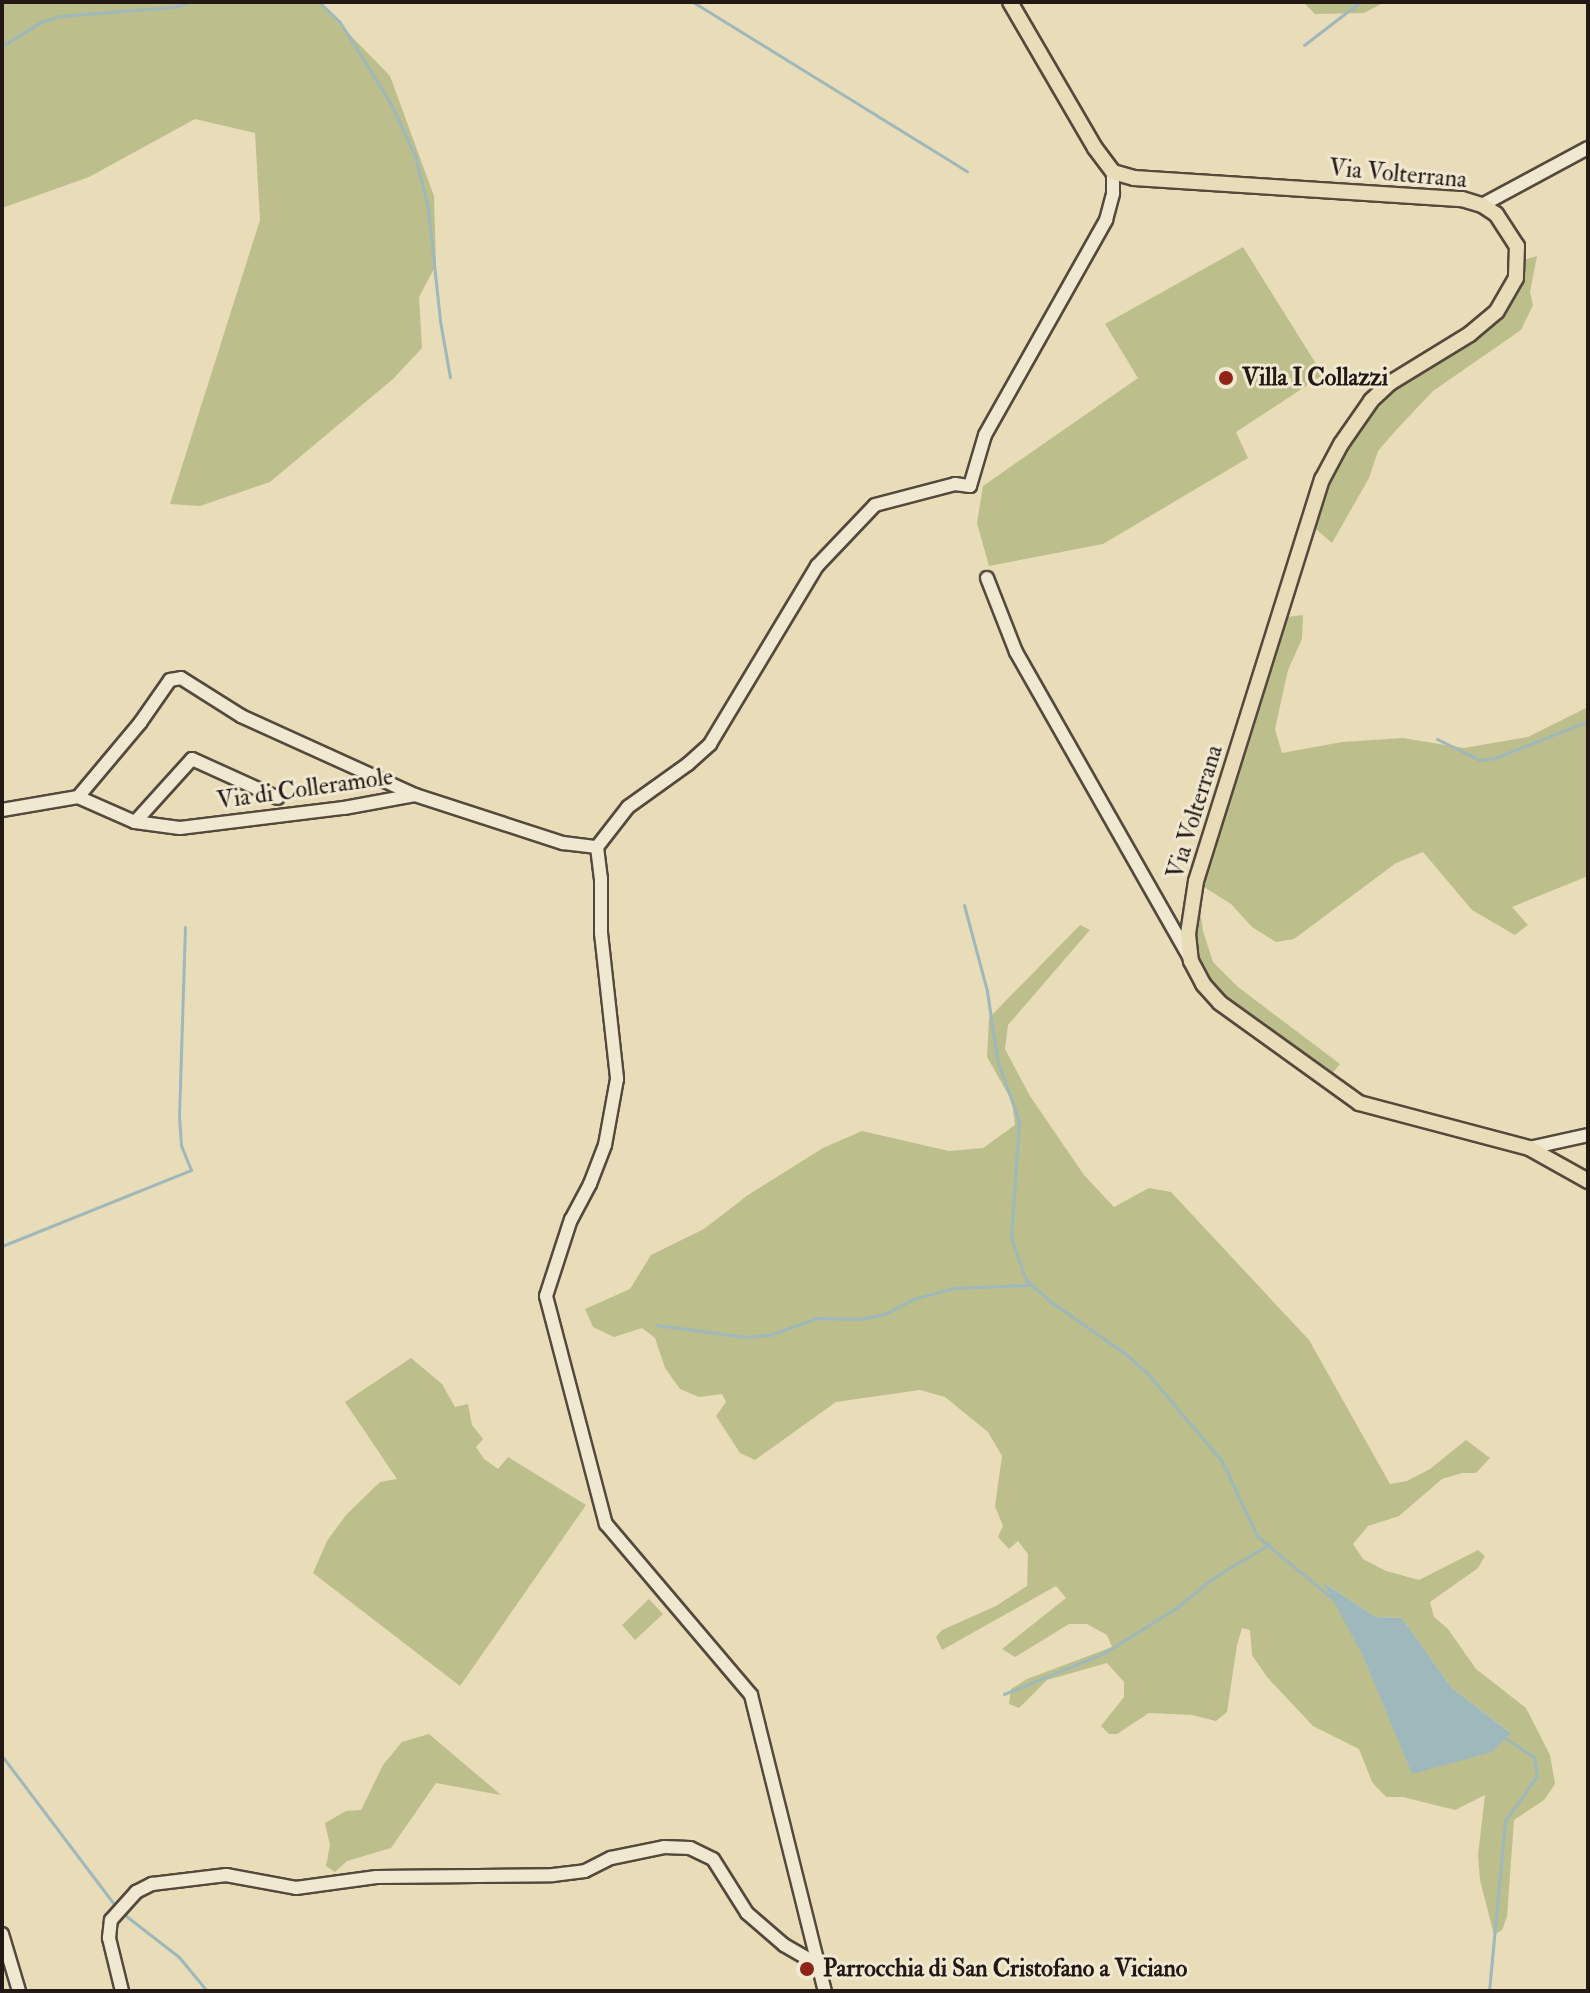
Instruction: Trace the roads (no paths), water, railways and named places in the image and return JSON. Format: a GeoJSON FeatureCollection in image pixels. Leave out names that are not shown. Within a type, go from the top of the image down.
{"type":"FeatureCollection","features":[{"type":"Feature","properties":{"kind":"main road"},"geometry":{"type":"LineString","coordinates":[[1010,2],[1095,148],[1113,172]]}},
{"type":"Feature","properties":{"kind":"main road","name":"Via Volterrana"},"geometry":{"type":"LineString","coordinates":[[1113,172],[1134,178],[1426,195],[1482,205],[1496,214],[1517,246],[1516,278],[1496,312],[1470,334],[1390,383],[1371,401],[1341,444],[1322,479],[1196,881],[1188,934],[1191,961],[1203,984],[1220,1003],[1359,1103],[1529,1148],[1588,1181]]}},
{"type":"Feature","properties":{"kind":"street"},"geometry":{"type":"LineString","coordinates":[[1482,205],[1588,148]]}},
{"type":"Feature","properties":{"kind":"street"},"geometry":{"type":"LineString","coordinates":[[825,1991],[751,1695],[606,1524],[546,1296],[571,1219],[590,1184],[605,1145],[617,1079],[601,933],[597,847],[628,807],[688,764],[710,744],[817,566],[875,505],[955,484],[970,486],[985,435],[1106,220],[1113,193],[1113,172]]}},
{"type":"Feature","properties":{"kind":"street","name":"Via Volterrana"},"geometry":{"type":"LineString","coordinates":[[987,578],[1016,652],[1191,961]]}},
{"type":"Feature","properties":{"kind":"street"},"geometry":{"type":"LineString","coordinates":[[2,810],[78,797],[140,723],[170,680],[181,678],[241,716],[415,795]]}},
{"type":"Feature","properties":{"kind":"street"},"geometry":{"type":"LineString","coordinates":[[135,822],[192,759],[278,798]]}},
{"type":"Feature","properties":{"kind":"street","name":"Via di Colleramole"},"geometry":{"type":"LineString","coordinates":[[78,797],[135,822],[180,828],[344,808],[415,795],[549,839],[597,847]]}},
{"type":"Feature","properties":{"kind":"street"},"geometry":{"type":"LineString","coordinates":[[1529,1148],[1588,1135]]}},
{"type":"Feature","properties":{"kind":"street"},"geometry":{"type":"LineString","coordinates":[[122,1991],[109,1938],[111,1920],[136,1892],[152,1884],[226,1875],[296,1888],[376,1877],[553,1875],[585,1871],[611,1858],[664,1847],[690,1848],[713,1859],[747,1913],[784,1945],[817,1964]]}},
{"type":"Feature","properties":{"kind":"street"},"geometry":{"type":"LineString","coordinates":[[2,1934],[19,1991]]}},
{"type":"Feature","properties":{"kind":"water"},"geometry":{"type":"Polygon","coordinates":[[[1323,1582],[1376,1617],[1402,1618],[1452,1688],[1511,1733],[1492,1752],[1412,1774],[1362,1654],[1323,1582]]]}},
{"type":"Feature","properties":{"kind":"waterway"},"geometry":{"type":"LineString","coordinates":[[2,46],[41,22],[60,16],[174,7],[189,2]]}},
{"type":"Feature","properties":{"kind":"waterway"},"geometry":{"type":"LineString","coordinates":[[319,2],[339,21],[357,49],[392,106],[415,156],[428,208],[440,321],[450,377]]}},
{"type":"Feature","properties":{"kind":"waterway"},"geometry":{"type":"LineString","coordinates":[[693,2],[967,171]]}},
{"type":"Feature","properties":{"kind":"waterway"},"geometry":{"type":"LineString","coordinates":[[1304,45],[1360,2]]}},
{"type":"Feature","properties":{"kind":"waterway"},"geometry":{"type":"LineString","coordinates":[[1437,739],[1480,760],[1495,758],[1588,721]]}},
{"type":"Feature","properties":{"kind":"waterway"},"geometry":{"type":"LineString","coordinates":[[964,905],[987,991],[997,1059],[1019,1121],[1011,1238],[1026,1280],[1149,1375],[1222,1461],[1257,1536],[1333,1599]]}},
{"type":"Feature","properties":{"kind":"waterway"},"geometry":{"type":"LineString","coordinates":[[2,1246],[191,1170],[181,1145],[179,1117],[185,927]]}},
{"type":"Feature","properties":{"kind":"waterway"},"geometry":{"type":"LineString","coordinates":[[657,1325],[745,1337],[769,1335],[817,1318],[858,1319],[885,1314],[913,1299],[954,1288],[1031,1285]]}},
{"type":"Feature","properties":{"kind":"waterway"},"geometry":{"type":"LineString","coordinates":[[1004,1694],[1104,1653],[1176,1608],[1213,1578],[1269,1544]]}},
{"type":"Feature","properties":{"kind":"waterway"},"geometry":{"type":"LineString","coordinates":[[1489,1991],[1505,1821],[1537,1776],[1534,1757],[1505,1738]]}},
{"type":"Feature","properties":{"kind":"waterway"},"geometry":{"type":"LineString","coordinates":[[2,1756],[113,1903]]}},
{"type":"Feature","properties":{"kind":"waterway"},"geometry":{"type":"LineString","coordinates":[[121,1912],[179,1957],[207,1991]]}},
{"type":"Feature","properties":{"kind":"place","name":"Villa I Collazzi"},"geometry":{"type":"Point","coordinates":[1226,378]}},
{"type":"Feature","properties":{"kind":"place","name":"Parrocchia di San Cristofano a Viciano"},"geometry":{"type":"Point","coordinates":[807,1969]}}]}
